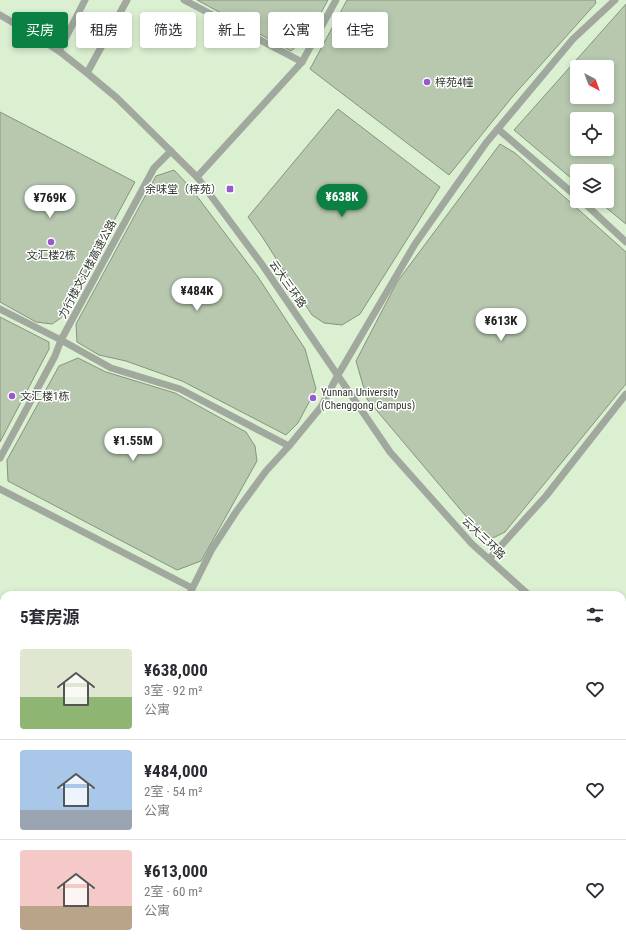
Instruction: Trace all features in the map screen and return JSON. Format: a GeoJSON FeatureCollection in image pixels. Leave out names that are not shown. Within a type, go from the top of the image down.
{"type":"FeatureCollection","features":[{"type":"Feature","properties":{"kind":"lane"},"geometry":{"type":"LineString","coordinates":[[59,51],[85,0]]}},
{"type":"Feature","properties":{"kind":"lane"},"geometry":{"type":"LineString","coordinates":[[87,73],[127,0]]}},
{"type":"Feature","properties":{"kind":"lane"},"geometry":{"type":"LineString","coordinates":[[184,0],[302,62]]}},
{"type":"Feature","properties":{"kind":"lane"},"geometry":{"type":"LineString","coordinates":[[197,177],[302,62],[336,0]]}},
{"type":"Feature","properties":{"kind":"lane"},"geometry":{"type":"LineString","coordinates":[[191,591],[212,549],[236,512],[266,471],[289,446],[321,406],[415,244],[486,143],[574,39],[612,1]]}},
{"type":"Feature","properties":{"kind":"lane","name":"云大三环路"},"geometry":{"type":"LineString","coordinates":[[0,15],[59,51],[87,73],[117,98],[197,177],[261,264],[390,452],[472,544],[525,591]]}},
{"type":"Feature","properties":{"kind":"lane"},"geometry":{"type":"LineString","coordinates":[[498,129],[570,191]]}},
{"type":"Feature","properties":{"kind":"lane","name":"力行楼文汇楼高速公路"},"geometry":{"type":"LineString","coordinates":[[0,458],[55,356],[61,340],[154,168],[171,151]]}},
{"type":"Feature","properties":{"kind":"lane"},"geometry":{"type":"LineString","coordinates":[[590,208],[626,242]]}},
{"type":"Feature","properties":{"kind":"lane"},"geometry":{"type":"LineString","coordinates":[[0,309],[61,340],[111,368],[180,388],[289,446]]}},
{"type":"Feature","properties":{"kind":"lane"},"geometry":{"type":"LineString","coordinates":[[489,559],[546,496],[626,394]]}},
{"type":"Feature","properties":{"kind":"lane"},"geometry":{"type":"LineString","coordinates":[[0,489],[188,591]]}},
{"type":"Feature","properties":{"kind":"shaded area","name":"Yunnan University (Chenggong Campus)"},"geometry":{"type":"Polygon","coordinates":[[[0,0],[626,0],[626,591],[0,591],[0,0]]]}},
{"type":"Feature","properties":{"kind":"building"},"geometry":{"type":"Polygon","coordinates":[[[197,0],[328,0],[321,12],[268,12],[268,39],[260,34],[260,12],[219,12],[197,0]]]}},
{"type":"Feature","properties":{"kind":"building","name":"梓苑4幢"},"geometry":{"type":"Polygon","coordinates":[[[347,0],[595,0],[596,3],[513,96],[449,175],[310,69],[321,48],[324,48],[324,43],[332,28],[332,48],[388,48],[388,12],[341,12],[347,0]]]}},
{"type":"Feature","properties":{"kind":"building"},"geometry":{"type":"Polygon","coordinates":[[[626,4],[626,224],[607,208],[614,208],[614,164],[570,164],[570,177],[514,130],[570,67],[570,104],[614,104],[614,60],[576,60],[626,4]]]}},
{"type":"Feature","properties":{"kind":"building"},"geometry":{"type":"Polygon","coordinates":[[[285,48],[294,48],[291,51],[285,48]]]}},
{"type":"Feature","properties":{"kind":"building"},"geometry":{"type":"Polygon","coordinates":[[[338,109],[440,187],[360,314],[342,325],[324,323],[312,315],[248,217],[338,109]]]}},
{"type":"Feature","properties":{"kind":"building","name":"文汇楼2栋"},"geometry":{"type":"Polygon","coordinates":[[[0,112],[135,182],[61,318],[52,324],[36,322],[0,302],[0,112]]]}},
{"type":"Feature","properties":{"kind":"building"},"geometry":{"type":"Polygon","coordinates":[[[500,144],[515,153],[570,202],[570,208],[577,208],[626,252],[626,384],[505,532],[493,538],[481,534],[367,399],[356,361],[397,282],[500,144]]]}},
{"type":"Feature","properties":{"kind":"building"},"geometry":{"type":"Polygon","coordinates":[[[174,170],[190,187],[258,277],[305,349],[316,389],[298,423],[286,435],[182,381],[126,361],[99,355],[77,342],[76,324],[156,176],[174,170]]]}},
{"type":"Feature","properties":{"kind":"building","name":"文汇楼1栋"},"geometry":{"type":"Polygon","coordinates":[[[0,317],[49,342],[49,349],[0,442],[0,317]]]}},
{"type":"Feature","properties":{"kind":"building"},"geometry":{"type":"Polygon","coordinates":[[[78,358],[106,372],[175,393],[246,432],[255,446],[257,461],[201,561],[177,570],[8,481],[7,460],[59,366],[78,358]]]}},
{"type":"Feature","properties":{"kind":"place","name":"梓苑4幢"},"geometry":{"type":"Point","coordinates":[427,82]}},
{"type":"Feature","properties":{"kind":"place","name":"余味堂（梓苑）"},"geometry":{"type":"Point","coordinates":[230,189]}},
{"type":"Feature","properties":{"kind":"place","name":"文汇楼2栋"},"geometry":{"type":"Point","coordinates":[51,242]}},
{"type":"Feature","properties":{"kind":"place","name":"文汇楼1栋"},"geometry":{"type":"Point","coordinates":[12,396]}},
{"type":"Feature","properties":{"kind":"place","name":"Yunnan University (Chenggong Campus)"},"geometry":{"type":"Point","coordinates":[313,398]}}]}
